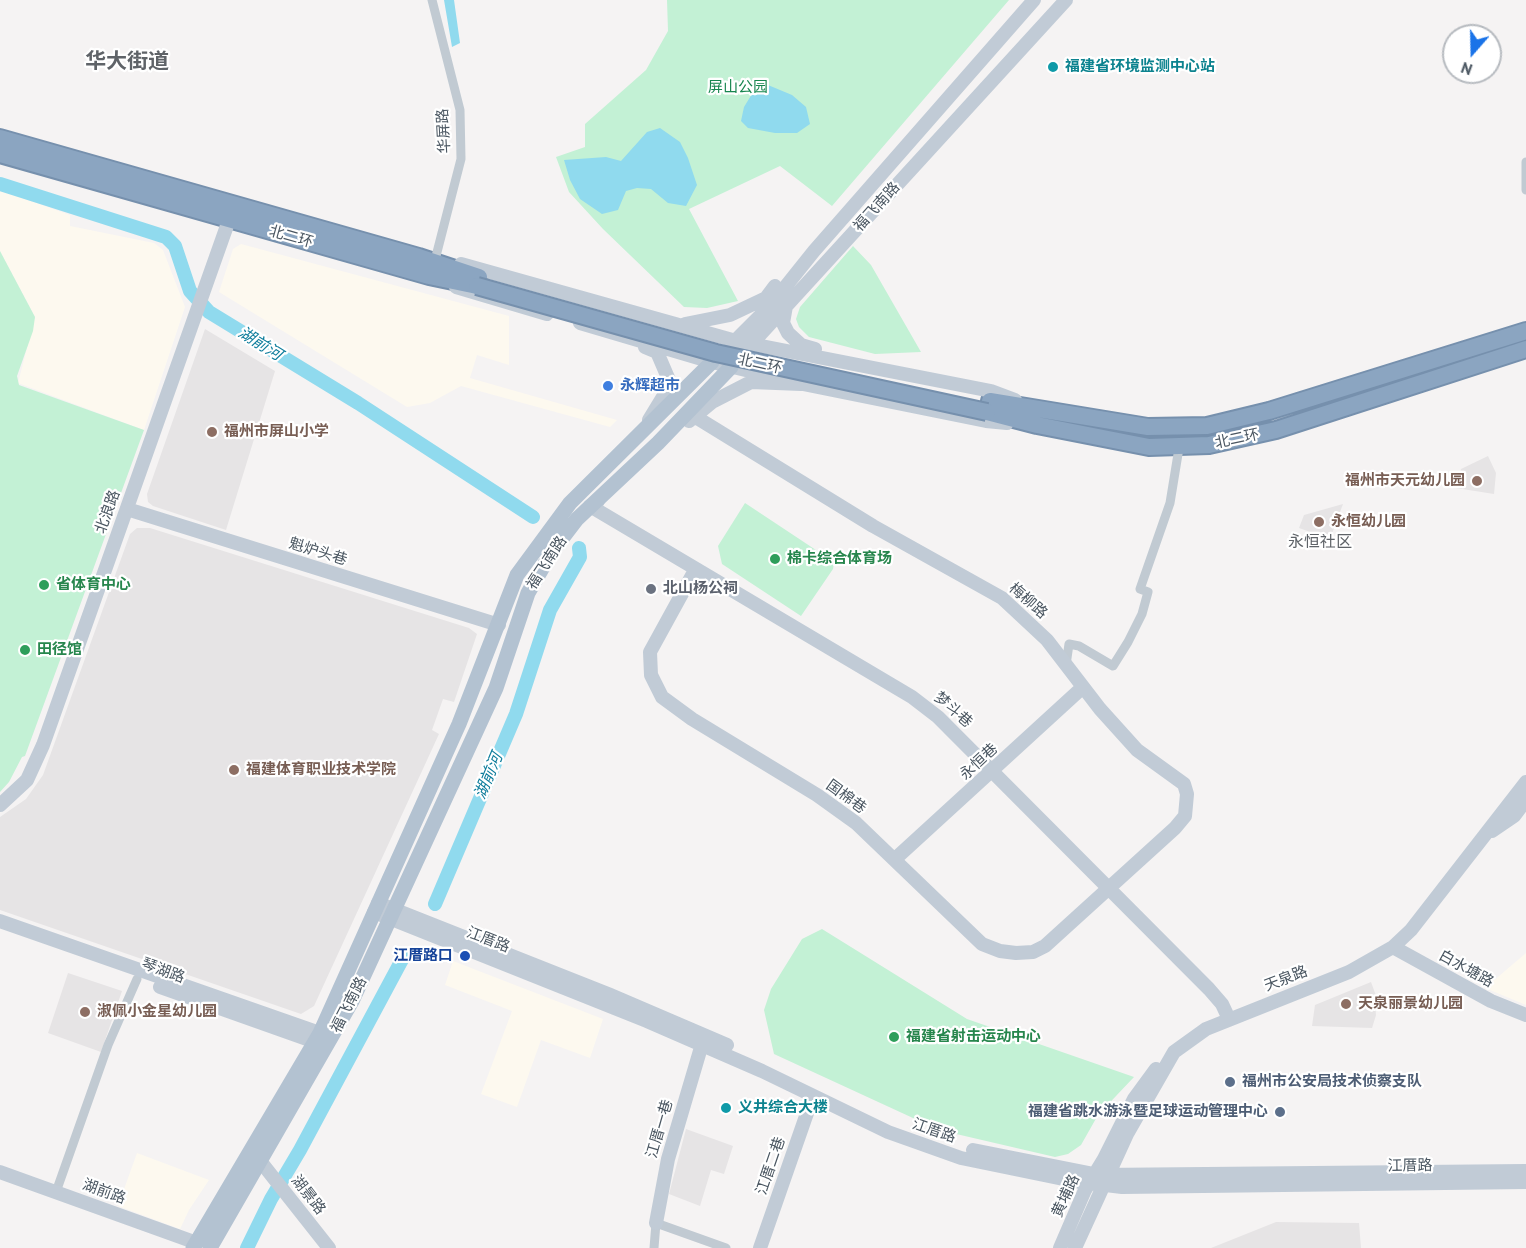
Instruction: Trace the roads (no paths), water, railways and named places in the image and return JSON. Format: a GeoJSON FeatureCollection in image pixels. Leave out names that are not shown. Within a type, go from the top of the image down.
{"type":"FeatureCollection","features":[{"type":"Feature","properties":{"kind":"highway","name":"北二环"},"geometry":{"type":"LineString","coordinates":[[5,138],[427,258],[478,281]]}},
{"type":"Feature","properties":{"kind":"highway","name":"北二环"},"geometry":{"type":"LineString","coordinates":[[4,156],[429,276],[478,281],[730,347],[988,406],[1036,425],[1149,447],[1179,448],[1230,441],[1276,430],[1526,349]]}},
{"type":"Feature","properties":{"kind":"highway","name":"北二环"},"geometry":{"type":"LineString","coordinates":[[988,406],[1034,407],[1148,427],[1207,426],[1269,411],[1526,331]]}},
{"type":"Feature","properties":{"kind":"main road","name":"福飞南路"},"geometry":{"type":"LineString","coordinates":[[200,1246],[317,1037],[459,724],[517,576],[556,518],[645,425],[736,341],[770,306],[829,234],[1034,0]]}},
{"type":"Feature","properties":{"kind":"main road","name":"福飞南路"},"geometry":{"type":"LineString","coordinates":[[200,1246],[261,1162],[343,1020],[496,688],[528,592],[551,553],[590,506],[658,443],[731,368],[1066,0]]}},
{"type":"Feature","properties":{"kind":"main road","name":"北浪路"},"geometry":{"type":"LineString","coordinates":[[0,805],[23,784],[34,767],[228,220]]}},
{"type":"Feature","properties":{"kind":"main road"},"geometry":{"type":"LineString","coordinates":[[679,325],[730,315],[766,298],[814,239],[829,234]]}},
{"type":"Feature","properties":{"kind":"main road"},"geometry":{"type":"LineString","coordinates":[[427,258],[483,269],[736,341],[991,391],[1034,407]]}},
{"type":"Feature","properties":{"kind":"main road"},"geometry":{"type":"LineString","coordinates":[[429,276],[474,294],[712,362],[801,384],[986,421],[1036,425]]}},
{"type":"Feature","properties":{"kind":"main road"},"geometry":{"type":"LineString","coordinates":[[786,306],[783,323],[788,333],[801,345],[901,368],[908,375]]}},
{"type":"Feature","properties":{"kind":"main road"},"geometry":{"type":"LineString","coordinates":[[631,338],[638,313]]}},
{"type":"Feature","properties":{"kind":"main road"},"geometry":{"type":"LineString","coordinates":[[587,325],[657,352],[669,380],[663,398],[645,425]]}},
{"type":"Feature","properties":{"kind":"main road"},"geometry":{"type":"LineString","coordinates":[[845,392],[850,364]]}},
{"type":"Feature","properties":{"kind":"main road"},"geometry":{"type":"LineString","coordinates":[[590,506],[652,458],[694,416],[712,402],[751,382],[801,384]]}},
{"type":"Feature","properties":{"kind":"main road","name":"梅柳路"},"geometry":{"type":"LineString","coordinates":[[694,416],[873,526],[1002,598],[1039,631],[1137,750],[1175,775],[1184,784],[1187,794],[1185,816],[1109,889]]}},
{"type":"Feature","properties":{"kind":"main road","name":"梦斗巷"},"geometry":{"type":"LineString","coordinates":[[590,506],[912,697],[949,726],[1217,997],[1229,1019]]}},
{"type":"Feature","properties":{"kind":"main road","name":"魁炉头巷"},"geometry":{"type":"LineString","coordinates":[[127,509],[499,625]]}},
{"type":"Feature","properties":{"kind":"main road","name":"国棉巷"},"geometry":{"type":"LineString","coordinates":[[695,570],[650,652],[651,675],[662,697],[692,719],[817,795],[856,823],[982,944],[1000,951],[1033,952],[1045,946],[1109,889]]}},
{"type":"Feature","properties":{"kind":"main road","name":"永恒巷"},"geometry":{"type":"LineString","coordinates":[[895,859],[994,771],[1083,687]]}},
{"type":"Feature","properties":{"kind":"main road","name":"天泉路"},"geometry":{"type":"LineString","coordinates":[[1110,1158],[1139,1089],[1150,1075],[1187,1041],[1229,1019],[1349,972],[1393,947],[1411,930],[1526,782]]}},
{"type":"Feature","properties":{"kind":"main road","name":"天泉路"},"geometry":{"type":"LineString","coordinates":[[1482,837],[1514,816],[1526,800]]}},
{"type":"Feature","properties":{"kind":"main road","name":"江厝路"},"geometry":{"type":"LineString","coordinates":[[376,907],[702,1044],[888,1132],[943,1153],[1098,1180],[1526,1182]]}},
{"type":"Feature","properties":{"kind":"main road","name":"江厝路"},"geometry":{"type":"LineString","coordinates":[[392,914],[680,1024],[925,1138],[1098,1180],[1526,1171]]}},
{"type":"Feature","properties":{"kind":"main road"},"geometry":{"type":"LineString","coordinates":[[0,921],[317,1037]]}},
{"type":"Feature","properties":{"kind":"main road","name":"琴湖路"},"geometry":{"type":"LineString","coordinates":[[0,930],[137,979],[317,1037]]}},
{"type":"Feature","properties":{"kind":"main road","name":"白水塘路"},"geometry":{"type":"LineString","coordinates":[[1393,947],[1491,1001],[1526,1015]]}},
{"type":"Feature","properties":{"kind":"main road","name":"江厝一巷"},"geometry":{"type":"LineString","coordinates":[[656,1223],[668,1159],[702,1044]]}},
{"type":"Feature","properties":{"kind":"main road","name":"江厝二巷"},"geometry":{"type":"LineString","coordinates":[[760,1248],[813,1096]]}},
{"type":"Feature","properties":{"kind":"main road","name":"黄埔路"},"geometry":{"type":"LineString","coordinates":[[1060,1248],[1110,1158]]}},
{"type":"Feature","properties":{"kind":"main road","name":"湖景路"},"geometry":{"type":"LineString","coordinates":[[261,1162],[329,1248]]}},
{"type":"Feature","properties":{"kind":"main road","name":"湖前路"},"geometry":{"type":"LineString","coordinates":[[0,1172],[200,1246]]}},
{"type":"Feature","properties":{"kind":"main road","name":"黄埔路"},"geometry":{"type":"LineString","coordinates":[[1075,1248],[1098,1180]]}},
{"type":"Feature","properties":{"kind":"street","name":"华屏路"},"geometry":{"type":"LineString","coordinates":[[427,258],[461,159],[460,110],[432,0]]}},
{"type":"Feature","properties":{"kind":"street"},"geometry":{"type":"LineString","coordinates":[[1526,162],[1526,190]]}},
{"type":"Feature","properties":{"kind":"street"},"geometry":{"type":"LineString","coordinates":[[1066,664],[1069,644],[1079,646],[1113,666],[1128,642],[1148,592],[1140,589],[1170,503],[1179,448]]}},
{"type":"Feature","properties":{"kind":"street"},"geometry":{"type":"LineString","coordinates":[[56,1192],[108,1045],[137,979]]}},
{"type":"Feature","properties":{"kind":"street"},"geometry":{"type":"LineString","coordinates":[[654,1248],[656,1223],[726,1248]]}},
{"type":"Feature","properties":{"kind":"water"},"geometry":{"type":"Polygon","coordinates":[[[444,0],[454,0],[460,43],[452,47],[444,0]]]}},
{"type":"Feature","properties":{"kind":"water"},"geometry":{"type":"Polygon","coordinates":[[[768,85],[792,95],[806,107],[810,124],[797,133],[775,133],[748,128],[741,121],[744,107],[755,89],[768,85]]]}},
{"type":"Feature","properties":{"kind":"water"},"geometry":{"type":"Polygon","coordinates":[[[660,128],[680,142],[697,185],[686,206],[668,203],[651,189],[637,188],[626,191],[618,210],[602,214],[580,199],[570,180],[564,160],[606,157],[621,161],[647,132],[660,128]]]}},
{"type":"Feature","properties":{"kind":"waterway","name":"湖前河"},"geometry":{"type":"LineString","coordinates":[[0,184],[166,237],[175,246],[190,291],[209,312],[358,403],[533,517]]}},
{"type":"Feature","properties":{"kind":"waterway","name":"湖前河"},"geometry":{"type":"LineString","coordinates":[[435,904],[516,714],[550,610],[580,557],[579,548]]}},
{"type":"Feature","properties":{"kind":"waterway","name":"湖前河"},"geometry":{"type":"LineString","coordinates":[[247,1248],[271,1199],[300,1150],[404,956]]}},
{"type":"Feature","properties":{"kind":"place","name":"福建省环境监测中心站"},"geometry":{"type":"Point","coordinates":[1053,67]}},
{"type":"Feature","properties":{"kind":"place","name":"永辉超市"},"geometry":{"type":"Point","coordinates":[608,386]}},
{"type":"Feature","properties":{"kind":"place","name":"福州市屏山小学"},"geometry":{"type":"Point","coordinates":[212,432]}},
{"type":"Feature","properties":{"kind":"place","name":"福州市天元幼儿园"},"geometry":{"type":"Point","coordinates":[1477,481]}},
{"type":"Feature","properties":{"kind":"place","name":"永恒幼儿园"},"geometry":{"type":"Point","coordinates":[1319,522]}},
{"type":"Feature","properties":{"kind":"place","name":"棉卡综合体育场"},"geometry":{"type":"Point","coordinates":[775,559]}},
{"type":"Feature","properties":{"kind":"place","name":"省体育中心"},"geometry":{"type":"Point","coordinates":[44,585]}},
{"type":"Feature","properties":{"kind":"place","name":"北山杨公祠"},"geometry":{"type":"Point","coordinates":[651,589]}},
{"type":"Feature","properties":{"kind":"place","name":"田径馆"},"geometry":{"type":"Point","coordinates":[25,650]}},
{"type":"Feature","properties":{"kind":"place","name":"福建体育职业技术学院"},"geometry":{"type":"Point","coordinates":[234,770]}},
{"type":"Feature","properties":{"kind":"place","name":"江厝路口"},"geometry":{"type":"Point","coordinates":[465,956]}},
{"type":"Feature","properties":{"kind":"place","name":"天泉丽景幼儿园"},"geometry":{"type":"Point","coordinates":[1346,1004]}},
{"type":"Feature","properties":{"kind":"place","name":"淑佩小金星幼儿园"},"geometry":{"type":"Point","coordinates":[85,1012]}},
{"type":"Feature","properties":{"kind":"place","name":"福建省射击运动中心"},"geometry":{"type":"Point","coordinates":[894,1037]}},
{"type":"Feature","properties":{"kind":"place","name":"福州市公安局技术侦察支队"},"geometry":{"type":"Point","coordinates":[1230,1082]}},
{"type":"Feature","properties":{"kind":"place","name":"义井综合大楼"},"geometry":{"type":"Point","coordinates":[726,1108]}},
{"type":"Feature","properties":{"kind":"place","name":"福建省跳水游泳暨足球运动管理中心"},"geometry":{"type":"Point","coordinates":[1280,1112]}},
{"type":"Feature","properties":{"kind":"district","name":"华大街道"},"geometry":{"type":"Point","coordinates":[127,62]}},
{"type":"Feature","properties":{"kind":"district","name":"永恒社区"},"geometry":{"type":"Point","coordinates":[1320,542]}},
{"type":"Feature","properties":{"kind":"park label","name":"屏山公园"},"geometry":{"type":"Point","coordinates":[738,88]}}]}
